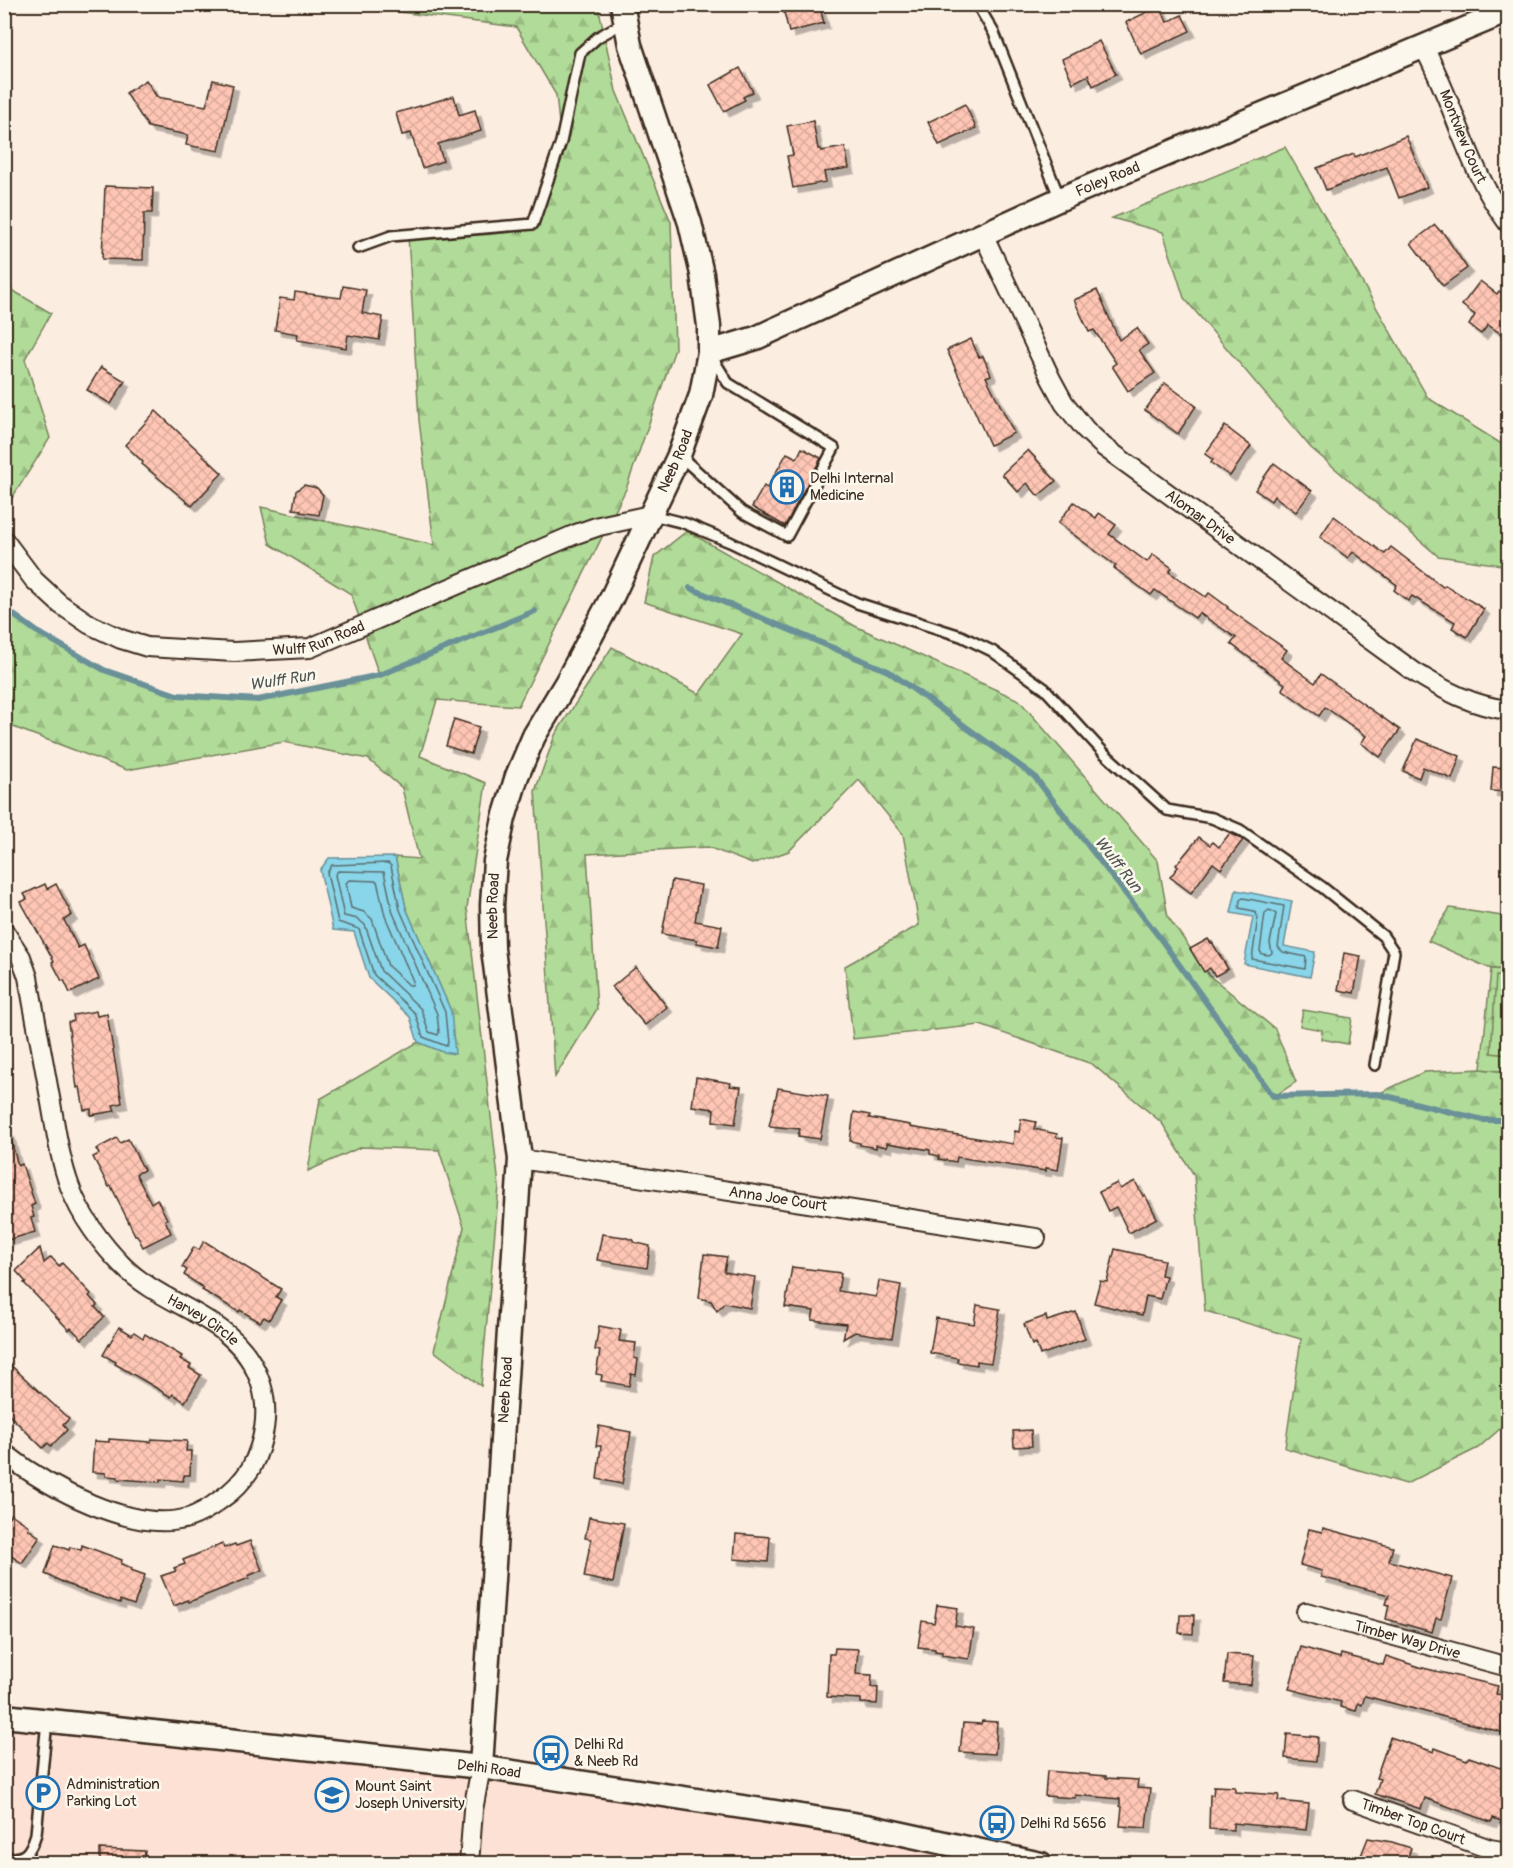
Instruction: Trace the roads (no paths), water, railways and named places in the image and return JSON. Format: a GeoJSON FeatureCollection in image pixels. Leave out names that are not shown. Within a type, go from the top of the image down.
{"type":"FeatureCollection","features":[{"type":"Feature","properties":{"kind":"street","name":"Foley Road"},"geometry":{"type":"LineString","coordinates":[[709,352],[756,338],[1059,199],[1509,11]]}},
{"type":"Feature","properties":{"kind":"street","name":"Neeb Road"},"geometry":{"type":"LineString","coordinates":[[468,1863],[472,1810],[482,1767],[520,1159],[493,949],[492,905],[495,861],[504,818],[517,776],[534,736],[566,683],[611,599],[679,455],[700,395],[709,352],[705,291],[690,223],[630,45],[623,13]]}},
{"type":"Feature","properties":{"kind":"street","name":"Montview Court"},"geometry":{"type":"LineString","coordinates":[[1423,46],[1436,69],[1479,177],[1494,205],[1509,223]]}},
{"type":"Feature","properties":{"kind":"street","name":"Alomar Drive"},"geometry":{"type":"LineString","coordinates":[[983,234],[1064,403],[1085,429],[1104,447],[1413,671],[1467,700],[1509,710]]}},
{"type":"Feature","properties":{"kind":"street","name":"Wulff Run Road"},"geometry":{"type":"LineString","coordinates":[[4,540],[34,580],[60,604],[89,624],[147,647],[234,652],[310,648],[576,534],[650,514]]}},
{"type":"Feature","properties":{"kind":"street","name":"Harvey Circle"},"geometry":{"type":"LineString","coordinates":[[4,931],[21,957],[28,977],[58,1141],[70,1187],[81,1210],[123,1266],[143,1283],[197,1312],[229,1335],[244,1350],[254,1365],[262,1386],[265,1407],[264,1434],[258,1454],[247,1474],[230,1493],[208,1509],[180,1519],[145,1520],[115,1513],[86,1502],[48,1482],[4,1453]]}},
{"type":"Feature","properties":{"kind":"street","name":"Anna Joe Court"},"geometry":{"type":"LineString","coordinates":[[520,1159],[1036,1238]]}},
{"type":"Feature","properties":{"kind":"street","name":"Timber Way Drive"},"geometry":{"type":"LineString","coordinates":[[1306,1612],[1509,1667]]}},
{"type":"Feature","properties":{"kind":"street","name":"Delhi Road"},"geometry":{"type":"LineString","coordinates":[[4,1716],[482,1767],[866,1826],[1008,1860],[1041,1863]]}},
{"type":"Feature","properties":{"kind":"street","name":"Timber Top Court"},"geometry":{"type":"LineString","coordinates":[[1353,1800],[1490,1849],[1509,1852]]}},
{"type":"Feature","properties":{"kind":"lane"},"geometry":{"type":"LineString","coordinates":[[977,4],[994,33],[1059,199]]}},
{"type":"Feature","properties":{"kind":"lane"},"geometry":{"type":"LineString","coordinates":[[358,248],[391,236],[533,224],[561,142],[580,53],[623,13]]}},
{"type":"Feature","properties":{"kind":"lane"},"geometry":{"type":"LineString","coordinates":[[679,455],[742,512],[787,536],[834,448],[728,383],[709,352]]}},
{"type":"Feature","properties":{"kind":"lane"},"geometry":{"type":"LineString","coordinates":[[650,514],[684,523],[730,542],[857,603],[961,636],[992,651],[1045,689],[1104,753],[1167,810],[1212,818],[1240,830],[1322,887],[1383,936],[1394,952],[1375,1065]]}},
{"type":"Feature","properties":{"kind":"lane"},"geometry":{"type":"LineString","coordinates":[[4,1858],[24,1857],[32,1846],[36,1834],[47,1720]]}},
{"type":"Feature","properties":{"kind":"water"},"geometry":{"type":"Polygon","coordinates":[[[395,857],[406,908],[451,1011],[455,1054],[418,1042],[410,1017],[369,978],[354,932],[333,930],[320,870],[329,858],[395,857]]]}},
{"type":"Feature","properties":{"kind":"water"},"geometry":{"type":"Polygon","coordinates":[[[1236,890],[1292,901],[1284,946],[1315,952],[1310,977],[1244,964],[1253,917],[1231,913],[1236,890]]]}},
{"type":"Feature","properties":{"kind":"waterway","name":"Wulff Run"},"geometry":{"type":"LineString","coordinates":[[690,588],[888,671],[1034,776],[1160,938],[1273,1096],[1378,1094],[1483,1120],[1508,1120]]}},
{"type":"Feature","properties":{"kind":"waterway","name":"Wulff Run"},"geometry":{"type":"LineString","coordinates":[[4,608],[36,631],[104,670],[177,695],[258,700],[380,675],[535,611]]}},
{"type":"Feature","properties":{"kind":"place","name":"Delhi Internal Medicine"},"geometry":{"type":"Point","coordinates":[787,487]}},
{"type":"Feature","properties":{"kind":"place","name":"Delhi Rd & Neeb Rd"},"geometry":{"type":"Point","coordinates":[551,1753]}},
{"type":"Feature","properties":{"kind":"place","name":"Administration Parking Lot"},"geometry":{"type":"Point","coordinates":[43,1793]}},
{"type":"Feature","properties":{"kind":"place","name":"Mount Saint Joseph University"},"geometry":{"type":"Point","coordinates":[332,1795]}},
{"type":"Feature","properties":{"kind":"place","name":"Delhi Rd 5656"},"geometry":{"type":"Point","coordinates":[997,1823]}}]}
